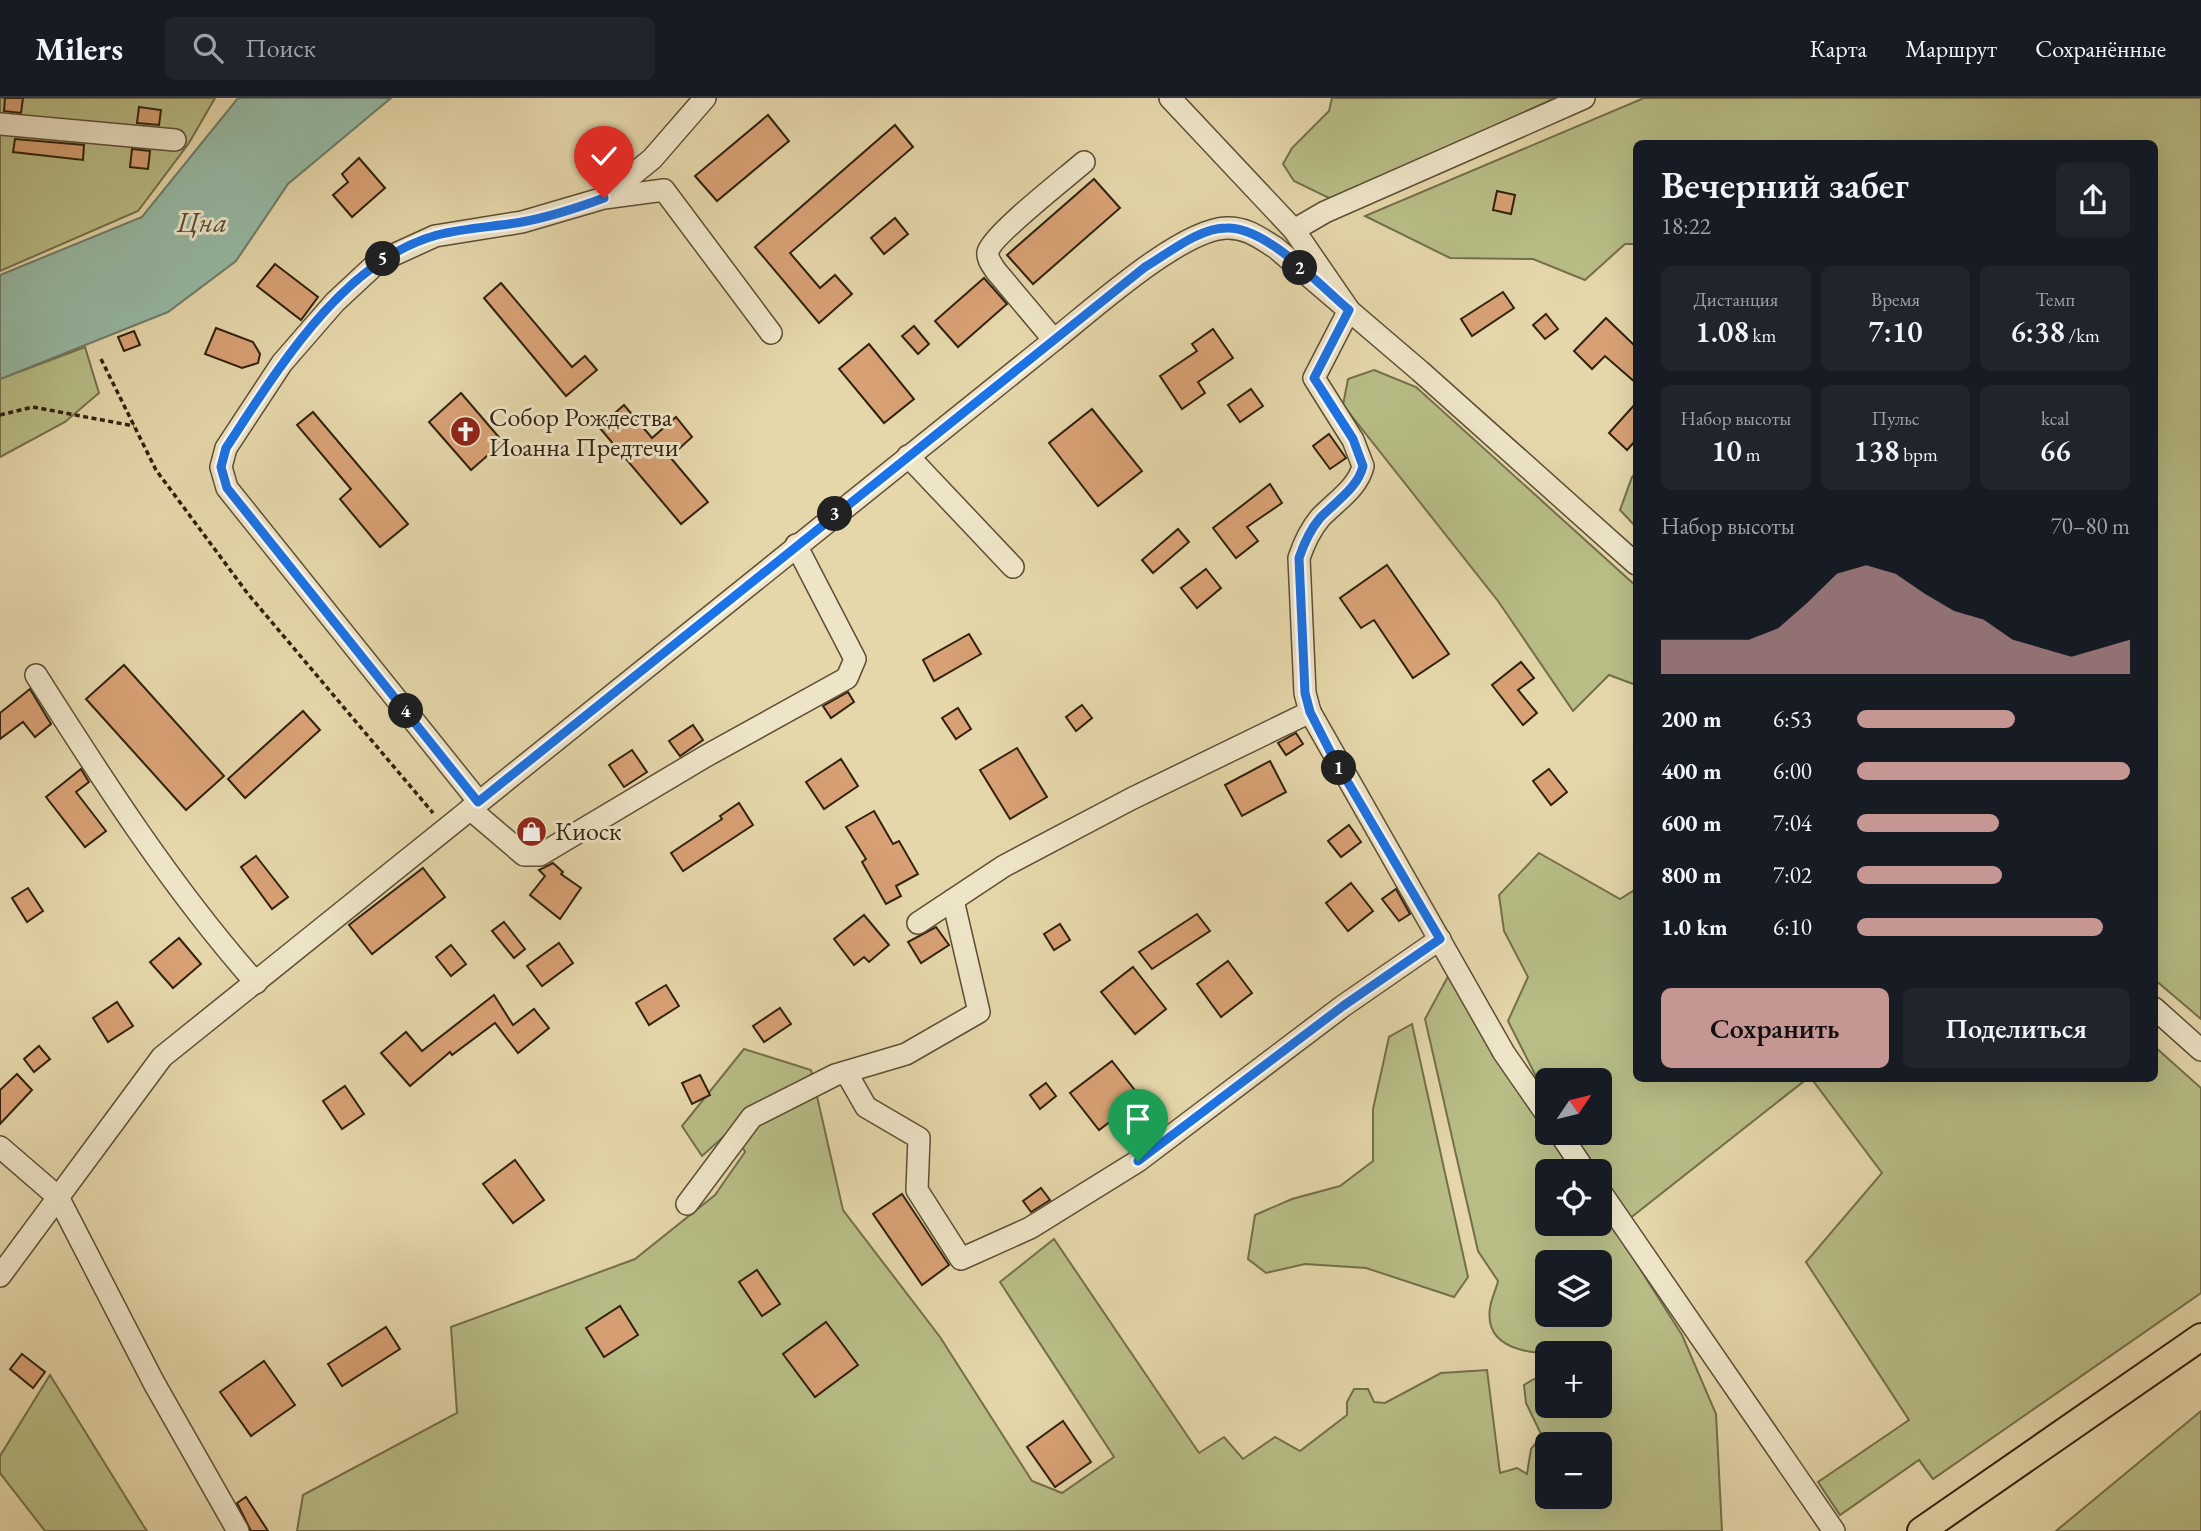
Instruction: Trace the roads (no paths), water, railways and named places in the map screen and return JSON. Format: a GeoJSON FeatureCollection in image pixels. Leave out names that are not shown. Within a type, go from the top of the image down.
{"type":"FeatureCollection","features":[{"type":"Feature","properties":{"kind":"main road"},"geometry":{"type":"LineString","coordinates":[[1921,1531],[2201,1337]]}},
{"type":"Feature","properties":{"kind":"street"},"geometry":{"type":"LineString","coordinates":[[604,198],[652,159],[705,98]]}},
{"type":"Feature","properties":{"kind":"street"},"geometry":{"type":"LineString","coordinates":[[1170,98],[1294,230],[1349,310]]}},
{"type":"Feature","properties":{"kind":"street"},"geometry":{"type":"LineString","coordinates":[[1294,230],[1325,212],[1584,98]]}},
{"type":"Feature","properties":{"kind":"street"},"geometry":{"type":"LineString","coordinates":[[0,124],[175,140]]}},
{"type":"Feature","properties":{"kind":"street"},"geometry":{"type":"LineString","coordinates":[[1054,340],[996,271],[988,259],[988,249],[1000,234],[1084,162]]}},
{"type":"Feature","properties":{"kind":"street"},"geometry":{"type":"LineString","coordinates":[[771,333],[664,190],[604,198],[522,222],[435,236],[378,262],[335,302],[282,363],[226,448],[221,460],[227,488],[474,805],[524,855],[540,855],[706,755],[848,678],[856,659],[796,545]]}},
{"type":"Feature","properties":{"kind":"street"},"geometry":{"type":"LineString","coordinates":[[0,1276],[162,1057],[423,850],[474,805],[1145,267],[1197,236],[1225,228],[1250,231],[1276,248],[1633,561]]}},
{"type":"Feature","properties":{"kind":"street"},"geometry":{"type":"LineString","coordinates":[[1349,310],[1314,378],[1353,439],[1363,466],[1354,484],[1318,520],[1306,538],[1299,558],[1305,693],[1310,712],[1333,757],[1504,1053],[1535,1098]]}},
{"type":"Feature","properties":{"kind":"street"},"geometry":{"type":"LineString","coordinates":[[908,456],[1013,567]]}},
{"type":"Feature","properties":{"kind":"street"},"geometry":{"type":"LineString","coordinates":[[36,675],[124,813],[222,944],[256,983]]}},
{"type":"Feature","properties":{"kind":"street"},"geometry":{"type":"LineString","coordinates":[[918,923],[1004,866],[1130,799],[1310,712]]}},
{"type":"Feature","properties":{"kind":"street"},"geometry":{"type":"LineString","coordinates":[[687,1204],[752,1117],[846,1072],[906,1054],[979,1012],[953,900]]}},
{"type":"Feature","properties":{"kind":"street"},"geometry":{"type":"LineString","coordinates":[[846,1072],[866,1107],[919,1138],[917,1190],[961,1259],[1030,1228],[1138,1161],[1343,1006],[1440,939]]}},
{"type":"Feature","properties":{"kind":"street"},"geometry":{"type":"LineString","coordinates":[[2158,1012],[2201,1050]]}},
{"type":"Feature","properties":{"kind":"street"},"geometry":{"type":"LineString","coordinates":[[0,1147],[58,1197],[154,1383],[238,1531]]}},
{"type":"Feature","properties":{"kind":"street"},"geometry":{"type":"LineString","coordinates":[[1612,1208],[1834,1531]]}},
{"type":"Feature","properties":{"kind":"water","name":"Цна"},"geometry":{"type":"Polygon","coordinates":[[[238,98],[391,98],[288,184],[236,261],[168,312],[0,379],[0,275],[142,217],[238,98]]]}},
{"type":"Feature","properties":{"kind":"place","name":"Собор Рождества Иоанна Предтечи"},"geometry":{"type":"Point","coordinates":[466,432]}},
{"type":"Feature","properties":{"kind":"place","name":"Киоск"},"geometry":{"type":"Point","coordinates":[532,831]}}]}
